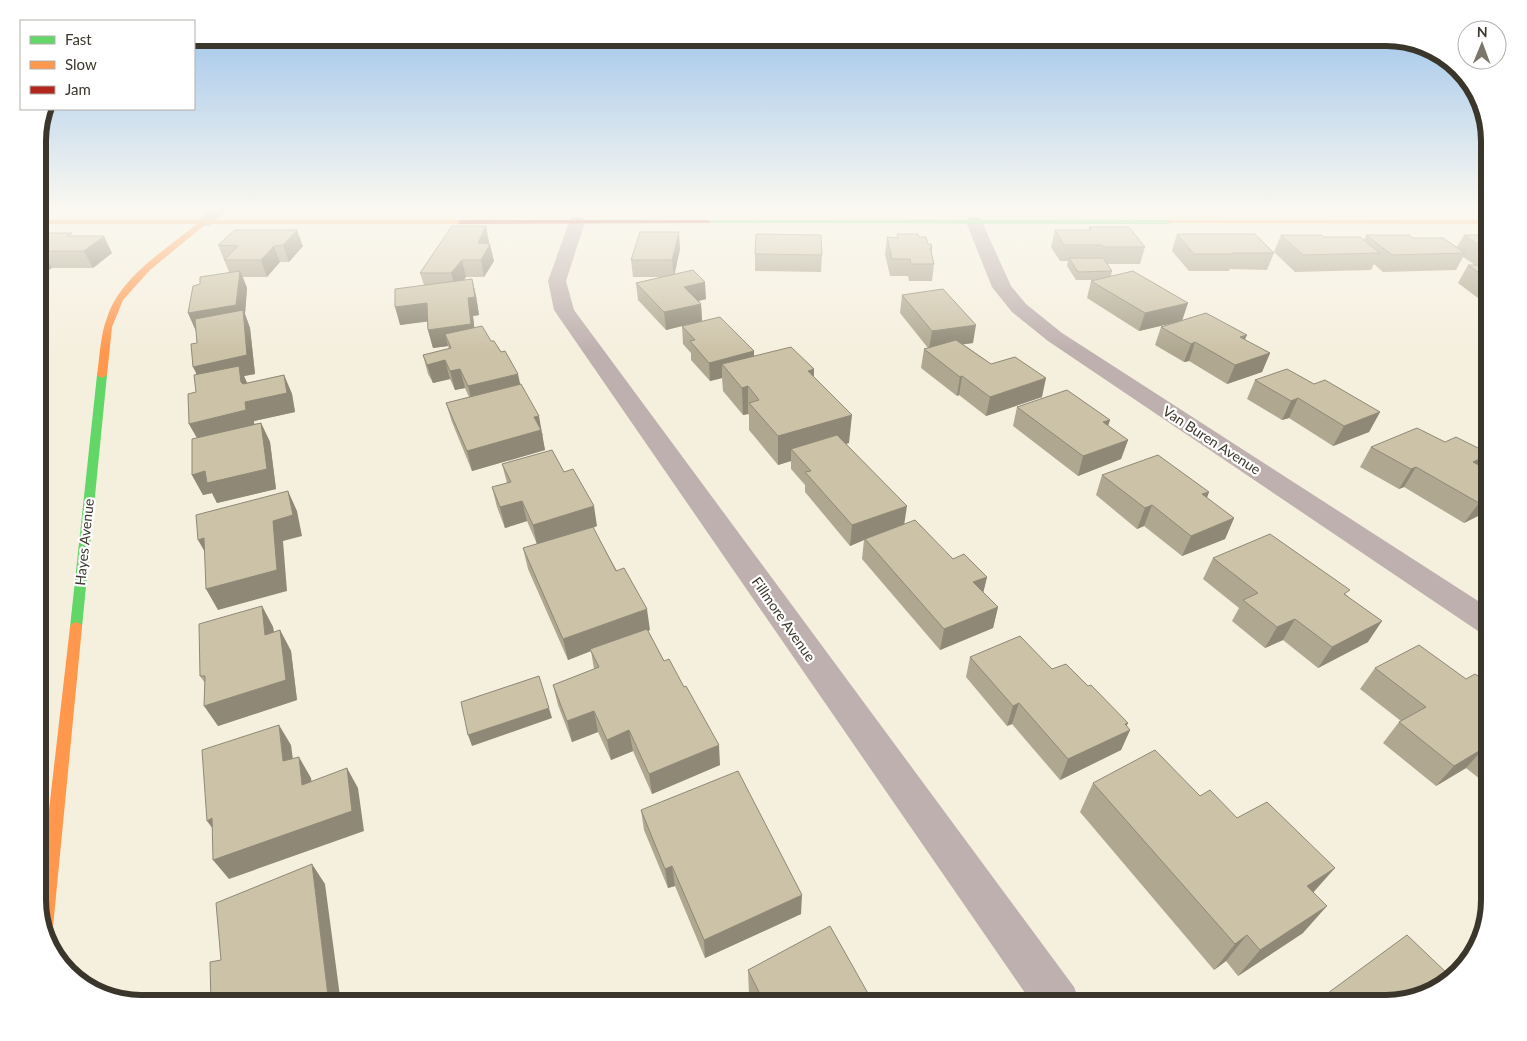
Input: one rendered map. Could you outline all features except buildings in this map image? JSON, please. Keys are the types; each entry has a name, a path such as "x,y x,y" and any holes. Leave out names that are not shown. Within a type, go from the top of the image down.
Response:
{"main road":[{"name":"Hayes Avenue","path":"46,907 107,330 118,301 146,270 165,255"}],"street":[{"name":"Fillmore Avenue","path":"566,255 557,281 564,310 1052,995"},
{"name":"Van Buren Avenue","path":"988,255 1002,287 1019,308 1055,337 1481,616"}],"traffic: fast":[{"path":"76,627 102,375"}],"traffic: slow":[{"path":"102,375 108,327 114,308 136,279 163,255"},
{"path":"46,907 76,627"}]}
